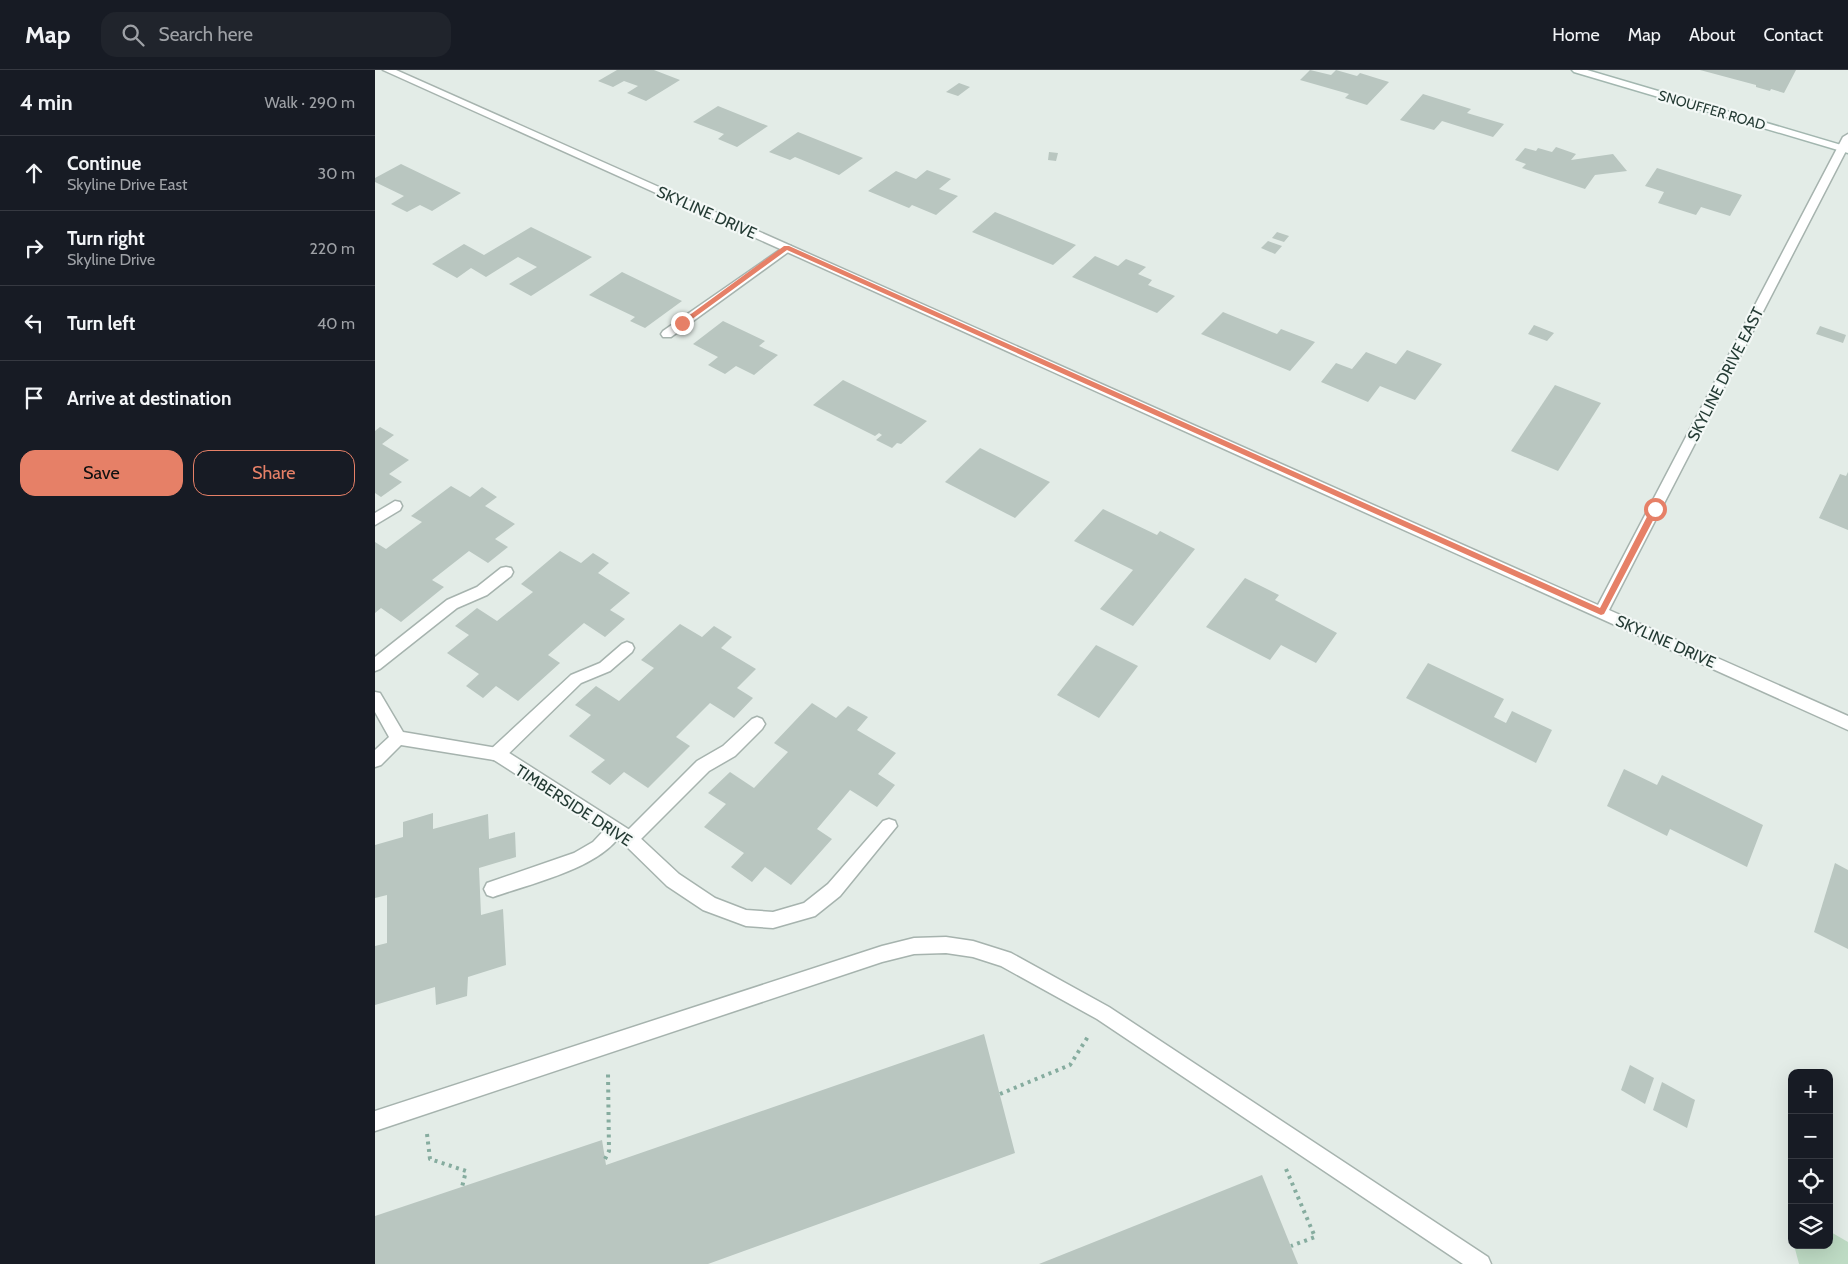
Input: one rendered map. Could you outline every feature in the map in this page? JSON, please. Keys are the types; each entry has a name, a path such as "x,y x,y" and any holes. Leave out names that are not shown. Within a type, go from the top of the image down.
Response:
{"street":[{"name":"SKYLINE DRIVE","path":"388,70 1848,723"},
{"name":"SNOUFFER ROAD","path":"1577,70 1846,145"},
{"name":"SKYLINE DRIVE EAST","path":"1601,612 1846,145"},
{"path":"667,334 787,248"},
{"path":"375,520 395,506"},
{"path":"375,665 452,604 481,591 506,572"},
{"path":"497,754 576,679 605,667 627,648"},
{"path":"375,698 398,738 375,760"},
{"path":"630,839 703,766 729,751 757,724"},
{"name":"TIMBERSIDE DRIVE","path":"398,738 497,754 630,839 673,880 709,904 746,918 773,920 809,910 834,890 889,826"},
{"path":"493,889 579,859 599,847 615,830"},
{"path":"375,1121 608,1046 882,954 914,946 946,944 973,949 1005,959 1103,1013 1481,1264"}],"path":[{"path":"1000,1094 1070,1065 1103,1013"},
{"path":"605,1159 609,1151 608,1046"},
{"path":"424,1106 430,1159 465,1171 462,1187"},
{"path":"1285,1167 1315,1237 1291,1246"}],"green space":[{"path":"1833,1233 1848,1242 1848,1264 1799,1264 1795,1249 1833,1249"}],"building":[{"path":"617,70 654,70 680,80 646,101 627,93 638,86 624,81 613,87 598,81"},
{"path":"1310,70 1331,75 1336,70 1357,76 1360,73 1389,82 1367,105 1345,98 1349,94 1300,80"},
{"path":"1700,70 1796,70 1784,93 1771,89 1770,91 1756,87 1756,85"},
{"path":"959,83 970,87 958,96 946,92"},
{"path":"1423,94 1471,109 1467,113 1504,124 1493,137 1442,121 1434,130 1400,120"},
{"path":"718,106 768,126 737,147 718,139 724,134 693,122"},
{"path":"798,132 863,158 839,175 795,157 790,160 769,152"},
{"path":"1556,147 1576,154 1571,160 1613,154 1627,171 1595,175 1585,189 1522,168 1526,164 1515,160 1525,148 1536,151 1538,148 1552,152"},
{"path":"1049,152 1058,153 1056,161 1048,160"},
{"path":"401,164 461,193 432,211 420,205 407,212 391,204 404,196 375,182 375,178"},
{"path":"1657,168 1742,195 1730,216 1701,207 1696,215 1658,203 1664,192 1645,186"},
{"path":"927,170 951,179 939,189 958,196 936,215 912,205 909,208 868,191 896,171 916,179"},
{"path":"995,212 1076,245 1053,265 972,232"},
{"path":"531,227 592,257 531,296 509,284 537,267 518,257 486,277 471,268 457,278 432,264 464,244 484,255"},
{"path":"1277,232 1289,236 1284,242 1272,238"},
{"path":"1268,241 1282,246 1275,254 1261,248"},
{"path":"1095,256 1118,266 1126,259 1146,267 1138,274 1152,280 1148,285 1175,296 1157,313 1072,277"},
{"path":"622,272 682,301 645,328 630,321 635,317 589,295"},
{"path":"1223,312 1277,334 1281,329 1315,342 1290,371 1201,334"},
{"path":"723,321 765,341 759,346 778,355 754,375 736,366 725,374 708,365 718,357 693,344"},
{"path":"1534,325 1554,333 1547,341 1528,334"},
{"path":"1820,326 1846,335 1843,343 1816,334"},
{"path":"1407,350 1442,364 1415,400 1380,386 1368,402 1321,382 1336,363 1352,369 1366,352 1396,364"},
{"path":"843,380 927,421 901,444 897,443 892,448 876,440 882,435 879,433 875,436 813,405"},
{"path":"1555,385 1601,403 1558,471 1511,451"},
{"path":"380,427 394,435 382,444 409,460 389,474 402,482 381,497 375,493 375,431"},
{"path":"980,448 1050,482 1015,518 945,482"},
{"path":"1848,472 1848,530 1819,518 1840,474 1846,476"},
{"path":"451,486 470,497 482,487 497,497 485,506 515,524 495,539 508,547 488,563 469,551 432,580 444,587 401,622 381,608 375,613 375,542 386,549 422,522 411,516"},
{"path":"1103,509 1157,535 1160,531 1195,549 1133,626 1100,609 1133,570 1074,541"},
{"path":"560,551 581,563 593,553 609,563 598,573 630,593 610,610 625,619 605,637 584,623 548,655 560,663 518,701 496,686 483,698 466,686 479,674 447,653 469,635 455,626 477,608 497,621 533,592 521,584"},
{"path":"1245,578 1279,595 1275,600 1337,633 1316,663 1281,645 1270,660 1206,627"},
{"path":"680,624 702,637 714,626 732,637 721,648 756,669 737,688 753,698 734,718 710,703 676,737 690,746 648,788 624,772 610,785 591,772 605,760 569,736 591,715 575,705 596,686 619,701 654,668 641,660"},
{"path":"1096,645 1138,666 1099,718 1057,695"},
{"path":"1428,663 1504,699 1494,717 1506,723 1512,711 1552,730 1536,763 1406,698"},
{"path":"812,703 836,718 848,706 868,717 857,730 896,753 878,774 895,785 877,807 850,790 817,829 832,839 791,885 765,867 752,882 731,867 744,853 704,827 726,804 708,793 730,772 754,788 788,752 774,743"},
{"path":"1624,769 1657,785 1662,775 1763,825 1747,867 1670,829 1667,836 1607,806"},
{"path":"433,813 433,829 488,814 489,839 515,832 516,857 479,868 481,915 503,909 506,965 468,977 467,996 436,1005 435,987 375,1005 375,946 387,943 387,895 375,898 375,845 403,837 403,822"},
{"path":"1835,863 1848,870 1848,949 1814,932"},
{"path":"984,1034 1015,1153 708,1264 375,1264 375,1216 602,1140 606,1165"},
{"path":"1630,1065 1654,1078 1645,1104 1621,1090"},
{"path":"1662,1082 1695,1100 1687,1128 1653,1110"},
{"path":"1262,1175 1298,1264 1039,1264"}],"route":[{"path":"682,323 787,248 1601,612 1655,509"}]}
